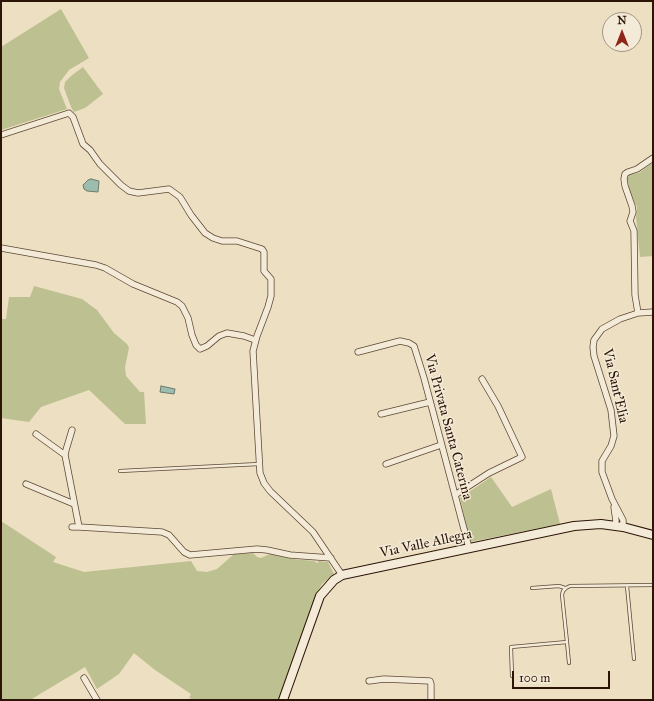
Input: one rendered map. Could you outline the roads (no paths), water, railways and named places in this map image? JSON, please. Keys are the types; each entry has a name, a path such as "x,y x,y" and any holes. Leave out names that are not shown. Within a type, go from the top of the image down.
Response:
{"main road":[{"name":"Via Valle Allegra","path":"283,700 320,596 334,580 342,575 574,526 601,524 623,527 653,535"}],"street":[{"path":"1,135 69,113 73,117 83,144 120,185 129,191 138,193 169,189 180,197 191,215 205,233 222,241 237,241 262,249 264,252 264,270 270,279 271,296 270,303 256,340 253,358 259,464 262,478 270,491 313,532 332,558 342,575"},
{"path":"638,313 635,295 634,231 630,221 633,212 624,179 625,174 637,169 652,159"},
{"path":"1,248 96,265 105,268 133,284 177,302 182,306 188,318 192,335 196,345 200,349 207,346 219,336 227,333 256,340"},
{"name":"Via Sant'Elia","path":"612,499 601,466 614,436 611,410 594,356 594,340 602,330 620,319 638,313 653,312"},
{"name":"Via Privata Santa Caterina","path":"358,352 400,341 414,346 469,548"},
{"path":"455,495 489,473 522,457 498,406 482,379"},
{"path":"381,414 430,402"},
{"path":"72,430 65,456 79,528"},
{"path":"36,434 65,456"},
{"path":"386,464 441,445"},
{"path":"26,484 74,504"},
{"path":"612,499 616,521 614,526"},
{"path":"612,499 623,520 623,527"},
{"path":"72,527 166,533 184,552 190,555 257,549 290,555 332,558"},
{"path":"84,678 97,700"},
{"path":"369,681 384,679 430,681 432,700"}],"lane":[{"path":"120,471 259,464"},
{"path":"569,663 562,595 566,588 570,586 653,585"},
{"path":"532,588 559,586 566,588"},
{"path":"627,586 634,659"},
{"path":"512,676 510,647 567,642"}]}
